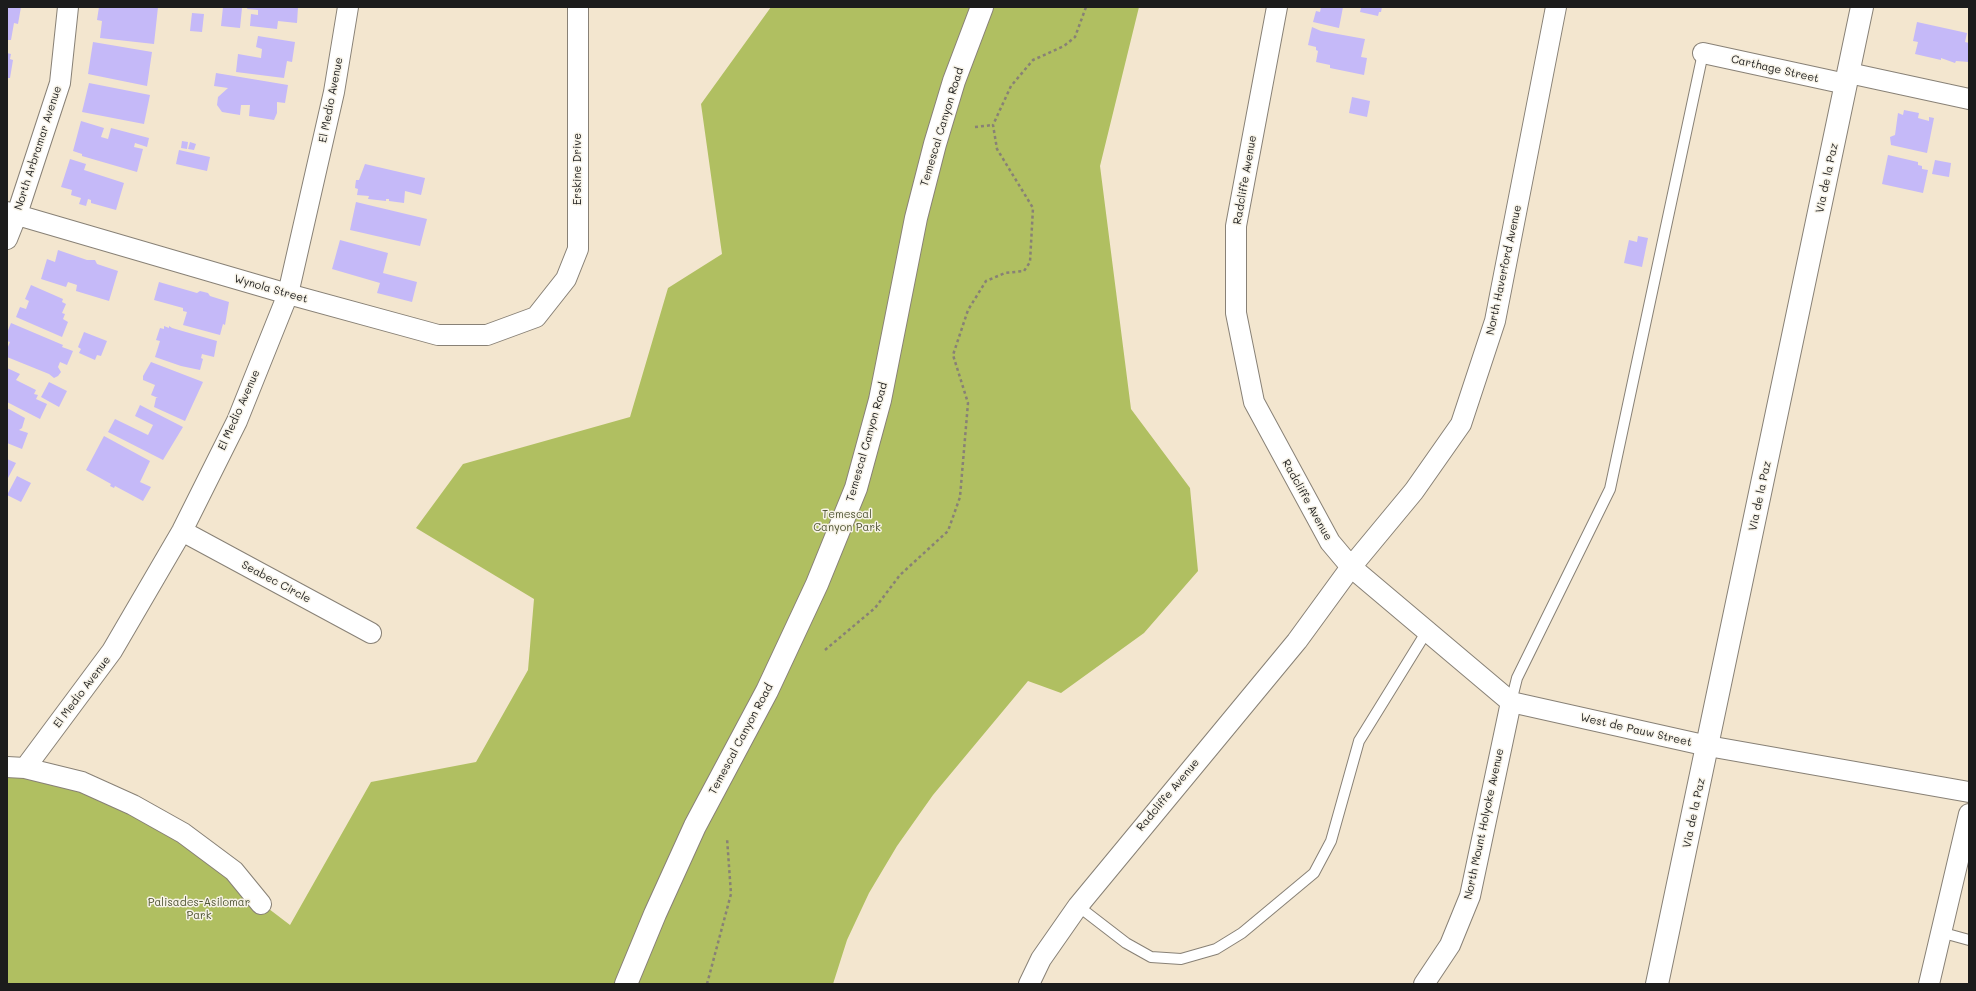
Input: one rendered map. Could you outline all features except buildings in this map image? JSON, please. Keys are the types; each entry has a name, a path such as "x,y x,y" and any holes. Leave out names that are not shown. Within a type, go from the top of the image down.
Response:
{"main road":[{"name":"Temescal Canyon Road","path":"626,984 655,914 696,826 767,691 817,584 856,488 880,400 916,218 934,144 954,81 982,7"},
{"name":"Via de la Paz","path":"1657,984 1862,7"}],"street":[{"name":"North Arbramar Avenue","path":"7,239 12,213 60,83 68,7"},
{"name":"El Medio Avenue","path":"16,768 112,651 182,531 237,421 288,294 334,92 348,7"},
{"name":"Erskine Drive","path":"536,317 566,279 578,249 578,7"},
{"name":"Radcliffe Avenue","path":"1029,984 1041,959 1078,906 1297,641 1351,567 1330,542 1254,402 1236,313 1236,226 1277,7"},
{"name":"North Haverford Avenue","path":"1351,567 1414,491 1460,424 1495,321 1552,8"},
{"name":"Carthage Street","path":"1703,53 1969,99"},
{"name":"Wynola Street","path":"12,213 288,294 438,336 487,336 536,317"},
{"name":"Seabec Circle","path":"182,531 371,633"},
{"name":"West de Pauw Street","path":"1351,567 1511,702 1708,746 1969,792"},
{"name":"North Mount Holyoke Avenue","path":"1424,984 1450,944 1470,896 1511,702"},
{"path":"16,768 82,782 133,805 183,833 234,871 261,904"},
{"path":"1929,984 1940,932 1969,814"}],"lane":[{"path":"1511,702 1517,678 1610,489 1703,53"},
{"path":"1078,906 1126,942 1151,957 1181,959 1216,949 1242,933 1314,872 1331,841 1359,741 1427,631"},
{"path":"1940,932 1969,940"}],"path":[{"path":"825,650 875,608 900,575 948,531 960,497 968,404 953,355 968,310 986,280 1005,273 1024,271 1030,262 1033,208 997,149 993,125 1011,86 1033,60 1064,46 1075,37 1086,7"},
{"path":"975,127 993,125"},
{"path":"708,984 732,894 727,838"}],"green space":[{"name":"Temescal Canyon Park","path":"771,7 1139,7 1100,166 1131,409 1190,488 1198,571 1144,633 1061,693 1028,681 933,795 897,846 869,893 847,940 833,984 7,984 7,767 133,805 290,925 371,782 476,762 528,670 534,599 416,528 463,464 630,417 668,288 722,254 701,104"}],"park label":[{"name":"Palisades-Asilomar Park","path":"199,909"}]}
